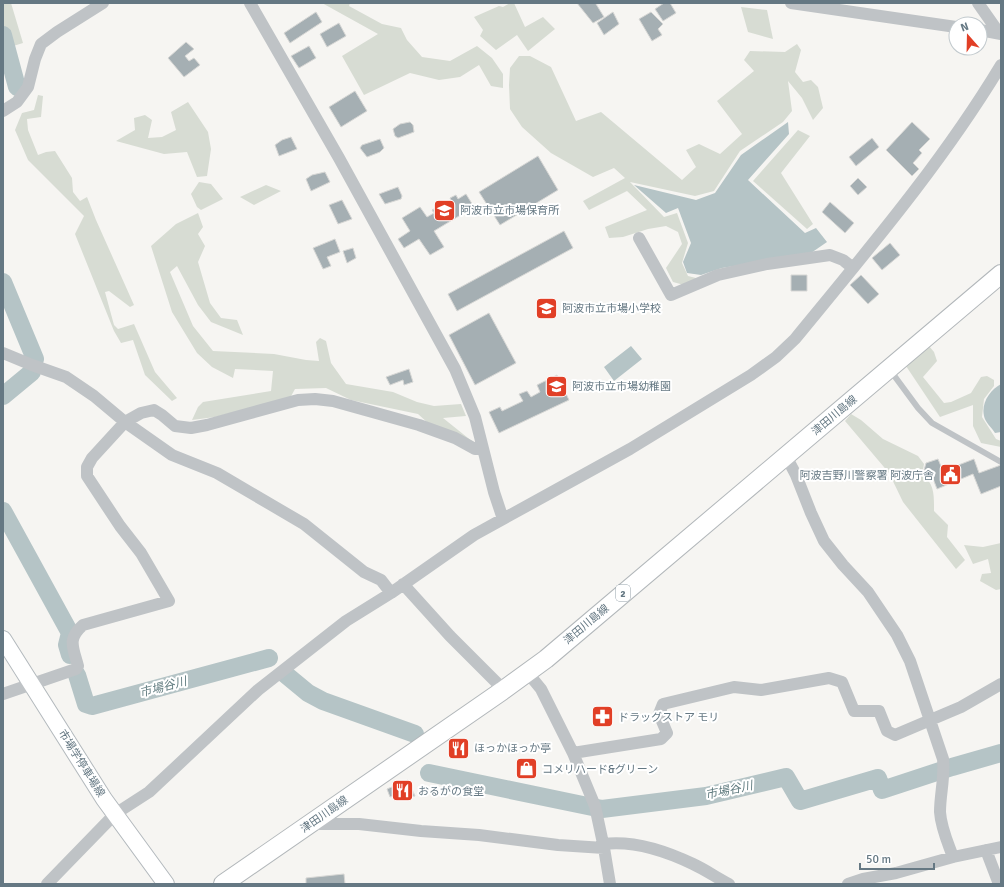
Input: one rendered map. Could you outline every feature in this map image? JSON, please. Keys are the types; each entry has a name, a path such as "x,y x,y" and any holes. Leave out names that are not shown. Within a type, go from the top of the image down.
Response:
{"main road":[{"name":"津田川島線","path":"223,884 502,691 552,654 1001,274"},
{"name":"市場学停車場線","path":"3,639 62,731 80,763 166,884"}],"street":[{"path":"3,111 17,102 28,87 35,59 41,44 103,3"},
{"path":"250,3 339,158 455,369 476,418 494,492 503,519"},
{"path":"791,3 826,5 948,26"},
{"path":"978,3 1000,34"},
{"path":"988,32 1000,34"},
{"path":"47,884 115,814 149,792 258,690 346,621 391,593 474,535 630,449 744,379 776,357 795,339 909,198 984,94 1001,66"},
{"path":"639,238 671,295 718,275 767,264 830,255 843,260 853,268"},
{"path":"3,352 32,365 66,377 94,396 125,422 172,455 217,473 304,524 364,572 380,580 391,593"},
{"path":"3,694 76,669 78,666 72,644 74,633 83,625 169,601 141,553 120,526 87,476 87,467 92,458 125,422 141,413 154,410 175,426 190,428 207,425 298,400 315,398 333,401 419,425 455,438 475,449 483,449"},
{"path":"786,456 796,475 824,541 843,565 868,592 897,635 910,661 943,759 944,770 940,813 944,833 953,857"},
{"path":"403,584 450,636 498,684 502,691"},
{"path":"527,672 541,689 573,753 596,808 610,884"},
{"path":"573,753 661,739 667,733 659,714 663,704 734,687 761,690 829,678 842,682 854,711 879,710 887,731 895,735 961,707 1001,684"},
{"path":"310,824 359,824 421,831 479,835 558,845 604,846 624,843 666,852 694,864 729,884"},
{"path":"848,884 863,879 896,873 953,857 1001,847"},
{"path":"986,850 999,884"}],"lane":[{"path":"889,369 918,408 932,423 1001,462"}],"shaded area":[{"path":"3,3 11,3 23,43 10,47 3,24"},
{"path":"322,3 350,3 349,6 382,24 401,28 407,40 422,57 450,61 477,46 492,58 503,74 503,88 491,86 479,65 460,77 439,80 410,73 364,95 342,56 378,34"},
{"path":"510,3 514,3 525,27 543,17 555,29 528,51 517,35 496,50 480,36 483,30 474,17"},
{"path":"741,7 767,10 773,39 748,32"},
{"path":"797,44 801,50 795,72 803,82 811,80 818,87 823,108 813,120 802,98 788,81 792,111 783,122 740,151 714,191 695,196 630,182 664,217 677,213 688,243 682,263 688,276 700,279 684,285 673,282 666,268 682,244 678,232 666,226 648,229 623,237 609,238 605,227 647,210 627,191 589,210 583,201 625,178 614,168 593,177 551,153 522,127 510,109 510,68 519,56 530,56 551,67 576,121 601,112 682,180 696,167 686,150 699,144 720,154 742,134 717,101 754,71 744,60 750,51 785,52"},
{"path":"38,95 43,96 41,117 27,119 28,130 38,155 55,151 72,178 73,192 80,201 87,197 134,305 130,307 109,291 105,292 114,325 118,329 134,324 155,372 177,398 172,401 145,375 133,340 121,343 114,331 75,234 84,216 28,160 15,130 22,113 34,110"},
{"path":"188,102 208,132 211,149 207,176 197,177 187,152 164,154 116,141 135,130 134,118 145,115 152,120 148,138 162,137 176,130 171,112"},
{"path":"788,122 789,134 748,180 805,233 816,228 827,242 811,253 722,268 701,275 687,273 683,262 691,243 678,208 666,213 634,185 696,200 715,193 741,155"},
{"path":"798,130 810,136 781,173 813,224 807,229 753,181"},
{"path":"199,182 211,184 223,199 201,210 197,207 191,194"},
{"path":"266,185 281,191 254,205 240,197"},
{"path":"198,213 203,227 198,234 205,246 198,262 210,303 221,318 237,320 243,335 211,322 198,305 177,266 170,272 193,326 213,351 274,354 319,361 316,342 320,338 326,341 331,363 346,384 393,392 417,402 434,406 461,404 466,416 443,418 473,442 429,424 418,414 351,400 326,388 295,389 290,398 215,417 192,420 198,407 203,402 271,391 273,371 235,369 233,378 212,367 197,353 172,312 151,246 176,224"},
{"path":"631,346 642,359 614,381 604,367"},
{"path":"929,346 934,352 937,361 923,377 944,403 951,402 971,393 981,377 987,376 994,380 994,386 984,399 982,417 996,439 1001,441 1001,447 981,443 973,426 973,405 940,417 906,366"},
{"path":"1001,384 1001,432 995,433 987,423 983,411 987,397"},
{"path":"851,414 861,420 883,439 918,456 924,464 922,475 932,486 934,511 948,525 947,537 965,560 956,569 903,502 889,473 845,421"},
{"path":"1001,543 1001,589 996,590 980,581 982,574 991,573 988,559 973,564 964,545 983,547"}],"building":[{"path":"577,3 603,3 596,4 604,17 593,23"},
{"path":"664,3 670,3 676,13 663,21 655,9"},
{"path":"316,12 322,22 290,43 284,33"},
{"path":"613,12 619,24 604,35 597,23"},
{"path":"651,12 663,24 658,29 662,35 652,41 639,19"},
{"path":"339,23 346,36 327,47 320,34"},
{"path":"186,42 194,49 185,56 189,61 194,58 200,65 184,77 168,58"},
{"path":"309,46 316,58 299,68 291,56"},
{"path":"355,91 367,111 341,127 329,107"},
{"path":"410,122 413,125 414,132 398,138 395,136 393,129 400,124"},
{"path":"912,122 930,139 919,150 922,153 913,163 919,169 912,176 886,150"},
{"path":"291,137 297,149 279,156 275,145 282,140"},
{"path":"872,138 879,147 856,166 849,157"},
{"path":"380,139 384,148 380,152 367,157 360,148 362,145"},
{"path":"538,156 558,190 500,225 479,192"},
{"path":"325,172 330,182 311,191 306,179 312,175"},
{"path":"858,178 867,187 858,195 850,186"},
{"path":"398,187 402,196 401,199 385,204 379,194"},
{"path":"466,194 474,207 434,231 444,247 430,255 419,239 404,248 398,239 410,231 402,218 420,207 427,217 434,213 432,210 437,207 440,212 453,204 450,198 456,195 458,199"},
{"path":"342,200 352,219 338,224 329,205"},
{"path":"830,202 854,223 845,233 822,212"},
{"path":"564,231 573,248 457,311 448,294"},
{"path":"335,239 340,252 327,257 331,266 323,269 313,248"},
{"path":"890,243 900,255 882,270 872,258"},
{"path":"353,248 356,258 347,263 343,251"},
{"path":"791,275 807,275 807,291 791,291"},
{"path":"861,275 879,294 868,304 850,285"},
{"path":"489,313 516,363 475,385 449,335"},
{"path":"409,369 413,382 404,385 403,380 390,385 386,377"},
{"path":"557,375 569,400 499,433 489,412 500,407 502,411 523,401 519,394 527,391 531,397 540,392 537,385"},
{"name":"阿波吉野川警察署 阿波庁舎","path":"938,459 943,471 974,459 979,473 1001,465 1001,486 981,494 973,474 937,489 932,476 923,474 926,463"},
{"path":"408,780 415,796 409,798 404,794 390,797 387,789"},
{"path":"344,874 345,884 306,884 306,878"}],"waterway":[{"name":"市場谷川","path":"3,35 17,87"},
{"name":"市場谷川","path":"3,282 35,359"},
{"name":"市場谷川","path":"3,396 32,372"},
{"name":"市場谷川","path":"3,511 70,633 67,645 70,655"},
{"name":"市場谷川","path":"77,675 86,704 92,706 269,658"},
{"name":"市場谷川","path":"285,674 308,693 323,701 415,734"},
{"name":"市場谷川","path":"429,773 602,809 706,796 786,777 800,801 878,778 882,790 1001,753"}],"place":[{"name":"阿波市立市場保育所","path":"444,210"},
{"name":"阿波市立市場小学校","path":"546,308"},
{"name":"阿波市立市場幼稚園","path":"556,386"},
{"name":"阿波吉野川警察署 阿波庁舎","path":"950,475"},
{"name":"ドラッグストア モリ","path":"602,717"},
{"name":"ほっかほっか亭","path":"458,748"},
{"name":"コメリハード&グリーン","path":"526,769"},
{"name":"おるがの食堂","path":"403,791"}]}
